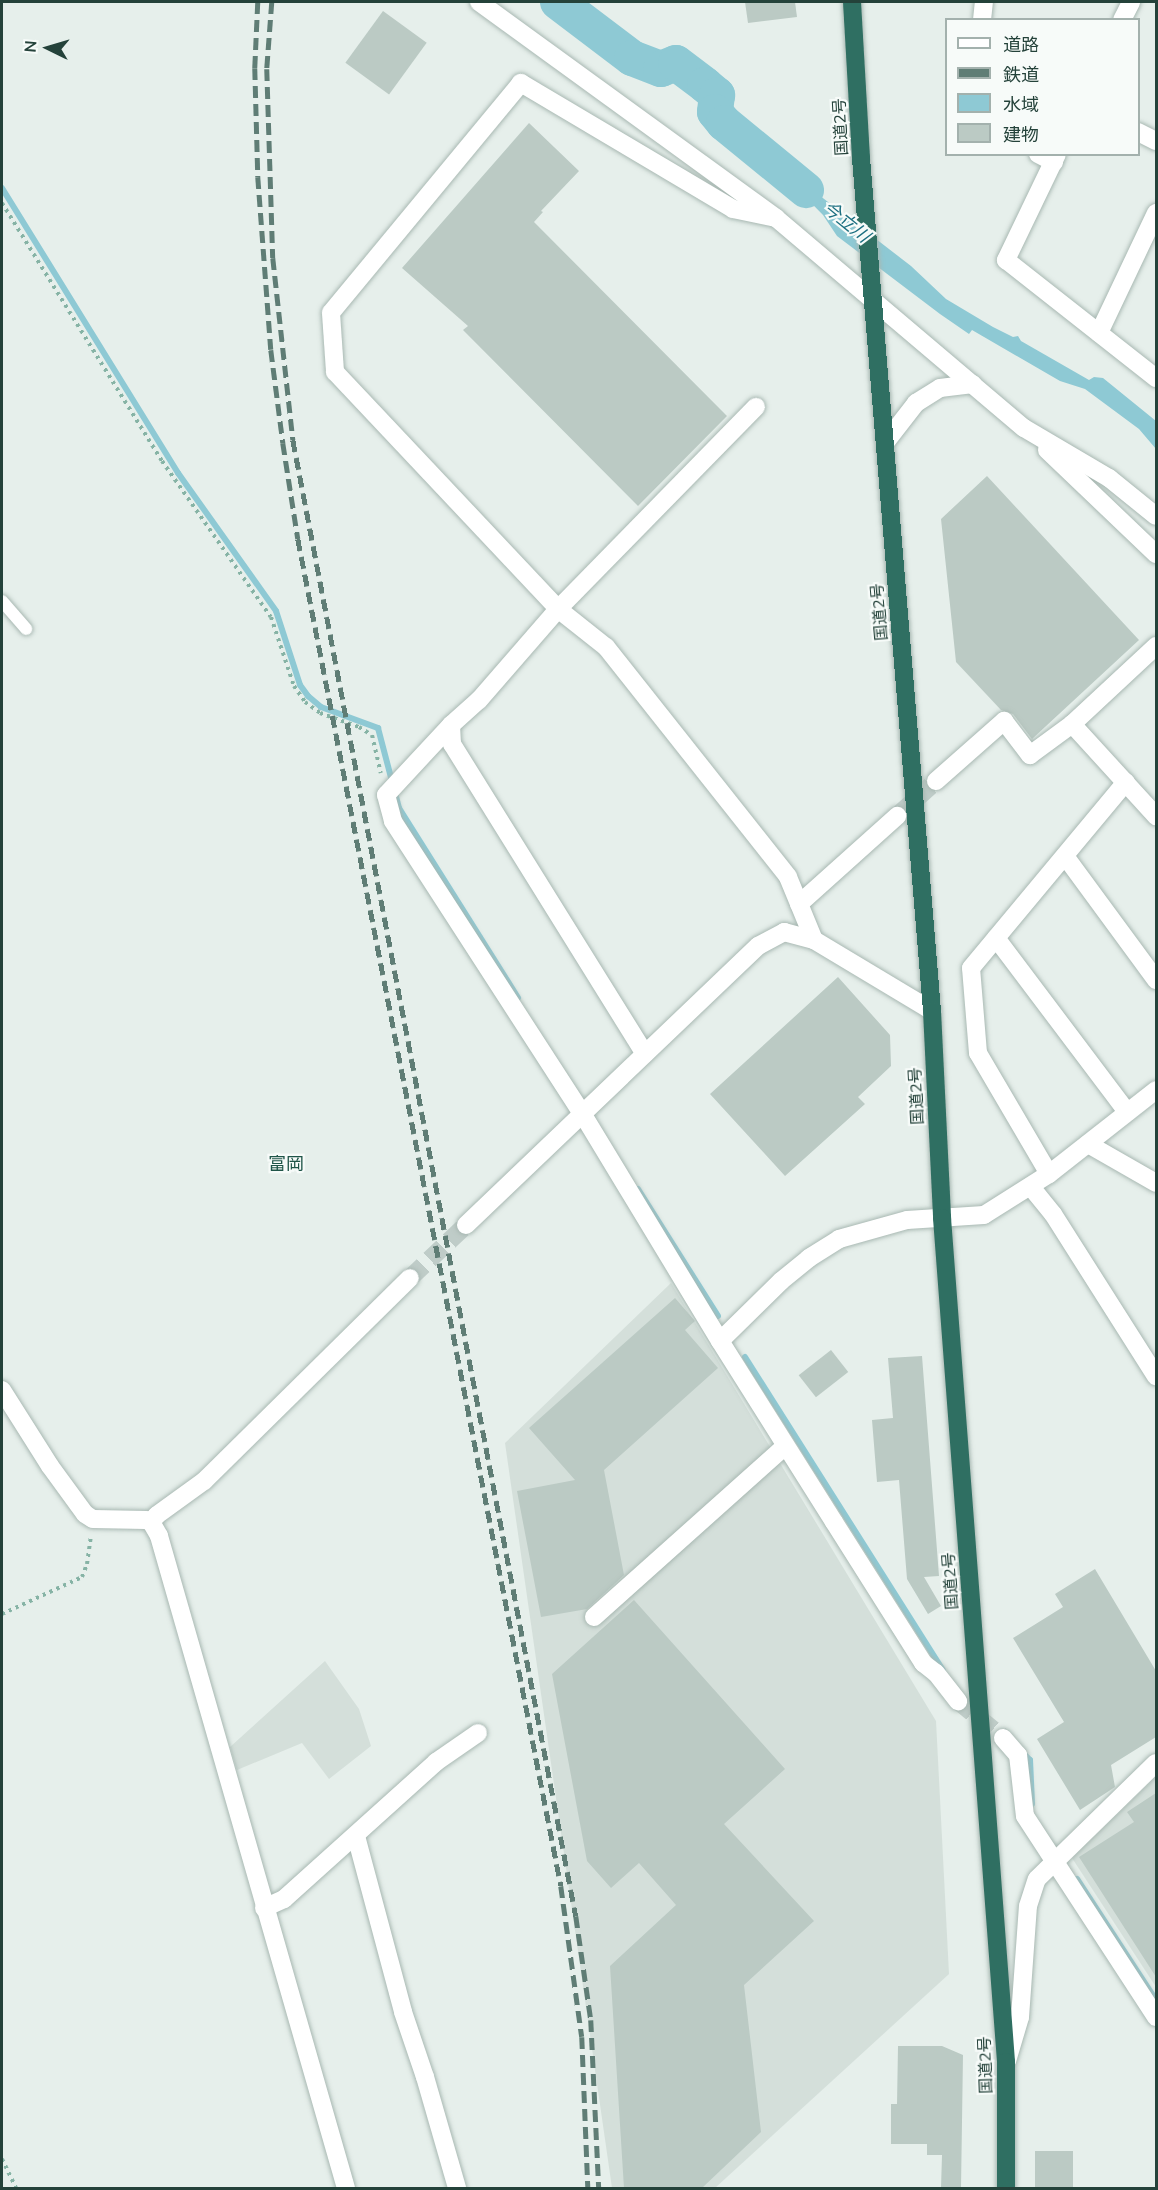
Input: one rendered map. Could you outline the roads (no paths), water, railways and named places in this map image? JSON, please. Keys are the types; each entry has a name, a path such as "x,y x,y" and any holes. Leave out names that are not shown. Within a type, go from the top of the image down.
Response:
{"highway":[{"name":"国道2号","path":"852,2 861,158 932,1011 942,1218 1006,2062 1006,2188"}],"street":[{"path":"479,2 776,218 873,297 1024,428 1156,554"},
{"path":"982,18 984,2"},
{"path":"1123,18 1131,2"},
{"path":"776,218 733,209 521,83 331,313 335,372 558,609 606,647 788,877 814,940"},
{"path":"1140,133 1156,141"},
{"path":"1050,157 1006,260 1156,378"},
{"path":"1099,333 1156,213"},
{"path":"885,443 916,403 940,387 973,384"},
{"path":"756,407 558,609 479,700 451,725 391,790 393,820 587,1110 720,1341 924,1663 936,1673 958,1701"},
{"path":"1024,428 1109,478 1156,516"},
{"path":"936,781 1004,721 1030,755 1072,724 1156,646"},
{"path":"1072,724 1156,816"},
{"path":"451,725 452,744 645,1054"},
{"path":"1049,1174 978,1053 971,968 1126,782"},
{"path":"799,904 897,816"},
{"path":"1065,856 1156,980"},
{"path":"465,1225 758,946 784,932 814,940 932,1011"},
{"path":"996,938 1127,1112"},
{"path":"720,1341 781,1281 809,1258 839,1239 907,1220 984,1215 1049,1174 1156,1090"},
{"path":"1088,1144 1156,1183"},
{"path":"1031,1187 1053,1214 1156,1376"},
{"path":"2,1390 78,1507 93,1519 151,1522 204,1481 411,1278"},
{"path":"594,1617 785,1446"},
{"path":"151,1522 159,1536 346,2188"},
{"path":"264,1908 284,1899 436,1762 478,1733"},
{"path":"1003,1738 1018,1755 1025,1816 1060,1858 1156,2017"},
{"path":"1006,2062 1020,2017 1028,1906 1037,1879 1156,1763"},
{"path":"356,1836 403,2012 457,2188"}],"lane":[{"path":"2,602 26,629"}],"water":[{"path":"765,156 795,172 806,185 911,266 946,299 993,327 1013,337 1018,336 1021,341 1089,380 1094,377 1103,378 1156,421 1156,449 1139,429 1085,389 1060,381 972,330 969,334 940,314 837,236 823,215"}],"waterway":[{"name":"今立川","path":"558,2 632,58 661,69 676,63 717,95 715,112 724,123 806,190"},
{"path":"2,188 178,473 276,611 300,685 308,696 321,707 378,728 399,808 518,998"},
{"path":"638,1189 718,1316"},
{"path":"745,1357 943,1670"},
{"path":"1022,1752 1030,1760 1032,1804"},
{"path":"1077,1879 1156,2000"}],"tunnel":[{"path":"897,816 936,781"},
{"path":"410,1278 466,1225"},
{"path":"958,1701 1003,1738"}],"railway":[{"path":"258,2 255,68 258,177 271,350 283,443 298,539 561,1886 582,2037 588,2188"},
{"path":"272,2 267,69 273,258 293,440 576,1916 591,2020 599,2188"}],"district":[{"name":"富岡","path":"286,1164"}]}
